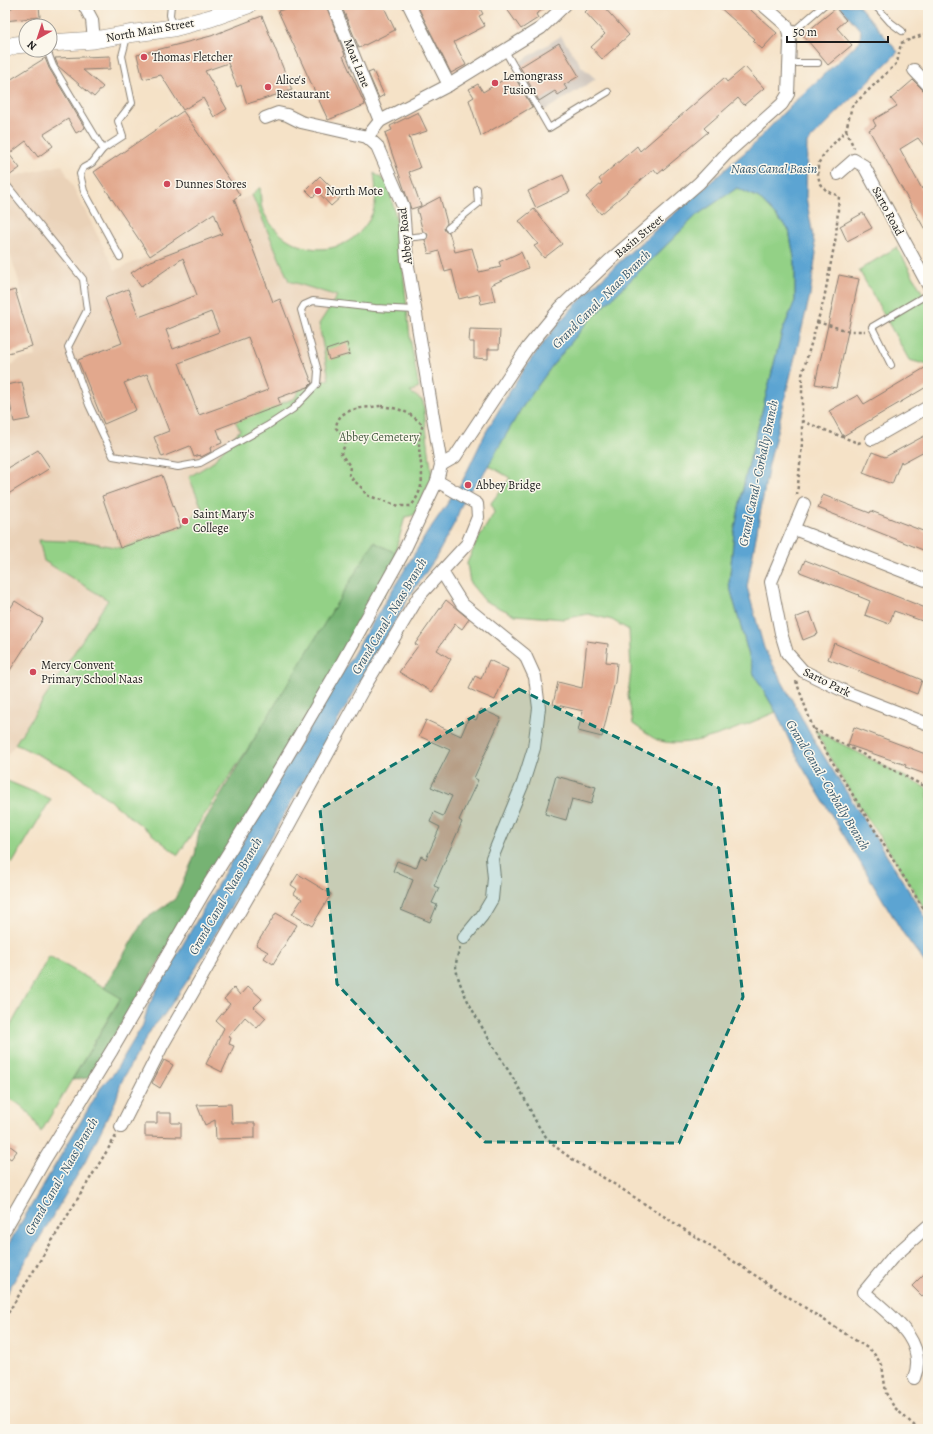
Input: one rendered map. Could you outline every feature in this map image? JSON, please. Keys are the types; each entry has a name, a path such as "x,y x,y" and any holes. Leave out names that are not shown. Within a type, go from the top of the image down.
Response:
{"main road":[{"name":"North Main Street","path":"58,42 94,40 173,28 211,18 248,5"},
{"path":"5,49 18,45"}],"street":[{"path":"84,5 92,20 94,40"},
{"name":"Moat Lane","path":"334,5 380,121"},
{"path":"408,5 449,84"},
{"path":"265,118 278,113 287,115 300,122 368,137 380,121 449,84 540,28 565,5"},
{"path":"763,5 786,25 788,30"},
{"name":"Basin Street","path":"441,465 455,457 528,347 561,306 609,261 699,183 726,154 782,104 788,94 790,42 788,30"},
{"path":"914,70 928,85"},
{"name":"Abbey Road","path":"5,1229 45,1158 112,1050 204,892 264,796 336,673 403,553 417,517 442,484 441,465 407,260 403,206 377,146 368,137"},
{"name":"Sarto Road","path":"838,174 854,160 864,166 928,285"},
{"path":"872,439 928,407"},
{"path":"121,1127 163,1044 275,850 362,691 419,596 467,544 478,518 477,504 442,484"},
{"name":"Sarto Park","path":"804,504 771,582 781,633 787,653 803,671 848,693 928,724"},
{"path":"794,529 928,581"},
{"path":"442,572 462,604 525,655 535,677 539,708 534,748 513,809 492,858 494,878 492,899 482,916 464,938"},
{"path":"914,1378 918,1368 918,1358 907,1332 863,1295 892,1258 928,1226"}],"lane":[{"path":"171,5 170,15 173,28"},
{"path":"788,30 796,29 824,5"},
{"path":"875,5 890,22 902,31"},
{"path":"120,257 84,191 80,174 83,168 92,163 103,149 123,136 118,120 132,103 122,56 122,50 128,34"},
{"path":"504,50 549,128 608,92"},
{"path":"50,58 53,66 103,149"},
{"path":"788,64 818,63"},
{"path":"5,183 83,279 87,310 68,347 89,405 113,456 178,467 200,463 267,426 293,408 317,384 318,371 301,310 304,305 313,301 375,308 416,310"},
{"path":"448,228 478,204 477,189"},
{"path":"405,238 424,236"},
{"path":"891,365 872,327 928,294"}],"path":[{"path":"846,130 852,106 897,63 901,44 928,33"},
{"path":"817,322 849,331 864,332 872,327"},
{"path":"381,406 399,409 412,415 423,425 420,440 423,478 422,486 417,499 411,506 400,506 371,498 351,479 349,476 350,466 341,454 347,440 336,428 340,416 348,411 381,406"},
{"path":"802,421 858,443 872,439"},
{"path":"813,728 928,788"},
{"path":"464,938 459,951 456,966 462,989 483,1028 521,1091 537,1124 551,1142 579,1164 614,1184 872,1351 882,1365 886,1393 894,1407 918,1429"},
{"path":"5,1318 121,1127"}],"highlighted area":[{"path":"519,689 719,788 743,997 679,1143 485,1142 337,984 320,809"}],"shaded area":[{"path":"561,36 582,67 596,79 542,112 515,65"},
{"name":"Saint Mary's College","path":"62,165 115,270 150,256 224,206 252,195 289,281 407,308 415,373 423,401 410,391 178,855 74,772 15,745 5,758 5,370 20,359 36,356 18,278 5,240 5,172 9,177"}],"green space":[{"name":"Abbey Cemetery","path":"374,173 388,183 399,232 410,337 419,388 410,392 423,401 432,477 414,515 405,517 395,553 374,542 264,724 178,855 74,772 15,744 108,600 44,561 39,540 89,542 120,548 181,527 202,508 189,477 212,463 240,430 235,421 295,398 299,390 329,379 319,324 337,296 289,281 252,195 260,187 263,211 273,226 285,238 299,245 315,249 331,248 346,243 359,233 373,213 376,190"},
{"path":"737,188 759,198 789,230 795,263 795,301 782,332 745,479 734,533 729,584 754,674 776,712 719,735 688,742 673,743 657,740 633,724 628,695 631,670 629,630 612,620 588,614 564,619 515,615 485,601 470,583 467,563 477,541 494,513 491,503 510,478 488,465 521,409 552,366 586,324 697,215"},
{"path":"897,247 928,303 928,365 909,360 859,270"},
{"path":"374,542 406,558 88,1078 72,1080 121,998 104,988 144,920 175,899 195,855 199,830"},
{"path":"815,730 928,789 928,915 899,866 840,776"},
{"path":"5,780 51,799 12,864 5,843"},
{"path":"49,956 121,997 41,1132 34,1120 22,1107 5,1097 5,1036"}],"water":[{"path":"858,5 898,52 807,143 806,197 816,253 810,295 769,464 747,587 764,648 813,739 928,921 928,967 903,933 800,763 776,712 754,674 729,584 734,533 745,479 782,332 795,301 795,263 789,230 759,198 737,188 697,215 586,324 552,366 521,409 481,478 470,490 435,559 409,597 196,968 164,1015 152,1028 121,1083 116,1100 88,1157 5,1296 5,1250 103,1084 114,1073 143,1025 148,1007 161,982 317,714 427,533 461,484 486,432 510,391 532,358 562,319 589,291 629,253 751,147 790,106 860,41 861,31 840,6"}],"building":[{"path":"12,5 39,5 40,17 18,18 18,20 5,21 5,10 12,8"},
{"path":"298,5 326,5 345,55 343,56 365,105 328,120 278,11"},
{"path":"341,5 383,5 395,30 359,48"},
{"path":"417,5 478,5 483,14 479,16 485,26 454,42 466,65 451,73"},
{"path":"504,5 550,5 536,14 538,18 521,29"},
{"path":"592,5 602,5 629,35 602,59 591,47 605,34 585,12"},
{"path":"717,5 745,5 777,33 762,49 753,41 755,39"},
{"path":"836,8 846,20 837,28 852,45 828,65 803,35"},
{"path":"262,16 292,90 247,104 241,85 237,87 228,63 205,71 227,109 214,117 203,98 183,110 161,75 143,79 137,55 211,36"},
{"path":"559,43 579,76 564,85 567,89 558,95 555,91 539,101 520,67"},
{"path":"110,56 110,69 83,70 103,87 94,97 58,66 55,58"},
{"path":"45,58 49,68 85,128 76,133 68,119 44,134 53,146 38,157 26,141 9,154 20,168 5,179 5,83"},
{"path":"745,67 764,88 744,105 738,98 704,128 708,132 658,174 654,169 601,214 586,197 602,183 599,179 637,146 640,151 724,78 727,82"},
{"path":"373,71 384,95 379,98 368,73"},
{"path":"513,74 532,107 481,136 469,100 474,97 469,89 478,84 483,92"},
{"path":"913,80 923,90 928,92 928,151 918,138 900,149 922,189 928,185 928,235 869,130 876,126 873,120 897,106 891,99"},
{"path":"183,111 240,195 234,199 273,302 280,299 312,383 308,387 278,398 281,405 217,429 222,443 210,448 211,452 201,457 200,455 194,457 190,446 162,457 154,437 169,431 147,374 124,383 136,410 104,424 78,360 122,343 105,298 128,289 139,317 197,295 183,258 141,287 131,273 146,263 222,234 214,213 150,256 94,172","holes":["211,312 219,332 173,349 166,330","248,337 268,390 199,415 179,363"]},
{"path":"418,112 427,131 409,137 420,168 409,172 421,206 411,209 385,133 392,130 390,126"},
{"path":"563,175 570,192 536,208 528,191"},
{"path":"320,176 341,197 331,206 318,192 313,197 306,190"},
{"path":"440,197 447,223 444,229 446,232 449,232 455,252 472,248 479,272 501,267 499,262 521,252 528,268 491,285 495,301 481,304 479,294 459,299 452,270 445,272 439,251 429,254 425,240 428,235 426,232 423,232 417,209"},
{"path":"534,209 562,244 544,258 534,246 538,244 519,221"},
{"path":"863,213 872,228 847,241 840,226"},
{"path":"839,275 859,279 836,388 815,384"},
{"path":"15,290 32,346 5,354 5,293"},
{"path":"470,329 500,330 499,349 488,349 488,359 474,358 474,342 469,342"},
{"path":"347,343 350,354 329,360 326,350"},
{"path":"928,366 928,386 843,436 829,411 858,395 864,404"},
{"path":"22,382 30,419 14,422 6,385"},
{"path":"928,434 928,449 902,463 901,461 892,484 863,473 872,452 885,457"},
{"path":"38,450 50,468 5,496 5,470"},
{"path":"162,475 181,527 120,548 102,496"},
{"path":"823,495 870,513 871,511 928,533 928,552 818,508"},
{"path":"805,560 928,609 928,623 894,611 889,624 865,615 870,601 858,596 859,595 800,572"},
{"path":"446,600 469,619 462,629 455,624 437,650 451,659 432,692 399,672 418,646 415,644"},
{"path":"15,601 43,619 5,678 5,617"},
{"path":"810,612 818,634 803,640 795,618"},
{"path":"587,641 608,644 606,662 617,663 615,682 602,737 578,731 583,711 553,704 558,682 582,688"},
{"path":"834,643 922,680 917,694 828,659"},
{"path":"489,660 508,669 495,700 469,689 475,676 481,679"},
{"path":"481,709 501,718 474,778 478,780 459,820 462,822 434,886 439,888 432,903 437,905 430,922 401,910 413,880 393,871 397,861 416,868 421,856 426,859 440,827 430,822 434,812 443,816 452,796 431,787 450,750 419,736 426,720 461,736 469,717 476,720"},
{"path":"854,727 928,755 928,775 905,767 906,765 848,745"},
{"path":"556,776 596,787 591,804 572,799 566,820 545,814"},
{"path":"298,874 331,894 312,926 292,914 302,899 294,894 297,889 291,885"},
{"path":"276,913 297,925 273,964 264,958 268,952 256,945"},
{"path":"248,986 262,999 254,1007 266,1018 257,1028 245,1017 228,1037 231,1038 229,1044 234,1046 222,1072 206,1064 224,1028 216,1021 230,1004 224,999 234,988 240,995"},
{"path":"164,1060 173,1065 160,1088 152,1083"},
{"path":"231,1104 232,1123 255,1123 255,1138 216,1139 215,1120 205,1125 197,1105"},
{"path":"157,1113 171,1113 171,1123 181,1123 181,1137 145,1136 145,1123 157,1123"},
{"path":"5,1142 17,1151 11,1159 5,1155"},
{"path":"928,1270 928,1291 922,1296 912,1286"}],"place":[{"name":"Thomas Fletcher","path":"144,57"},
{"name":"Lemongrass Fusion","path":"495,83"},
{"name":"Alice's Restaurant","path":"268,87"},
{"name":"Dunnes Stores","path":"167,184"},
{"name":"North Mote","path":"318,191"},
{"name":"Abbey Bridge","path":"468,485"},
{"name":"Saint Mary's College","path":"185,521"},
{"name":"Mercy Convent Primary School Naas","path":"33,672"}],"water label":[{"name":"Naas Canal Basin","path":"774,168"},
{"name":"Grand Canal - Naas Branch","path":"601,299"},
{"name":"Grand Canal - Corbally Branch","path":"758,473"},
{"name":"Grand Canal - Naas Branch","path":"389,616"},
{"name":"Grand Canal - Corbally Branch","path":"828,785"},
{"name":"Grand Canal - Naas Branch","path":"225,896"},
{"name":"Grand Canal - Naas Branch","path":"61,1176"}]}
